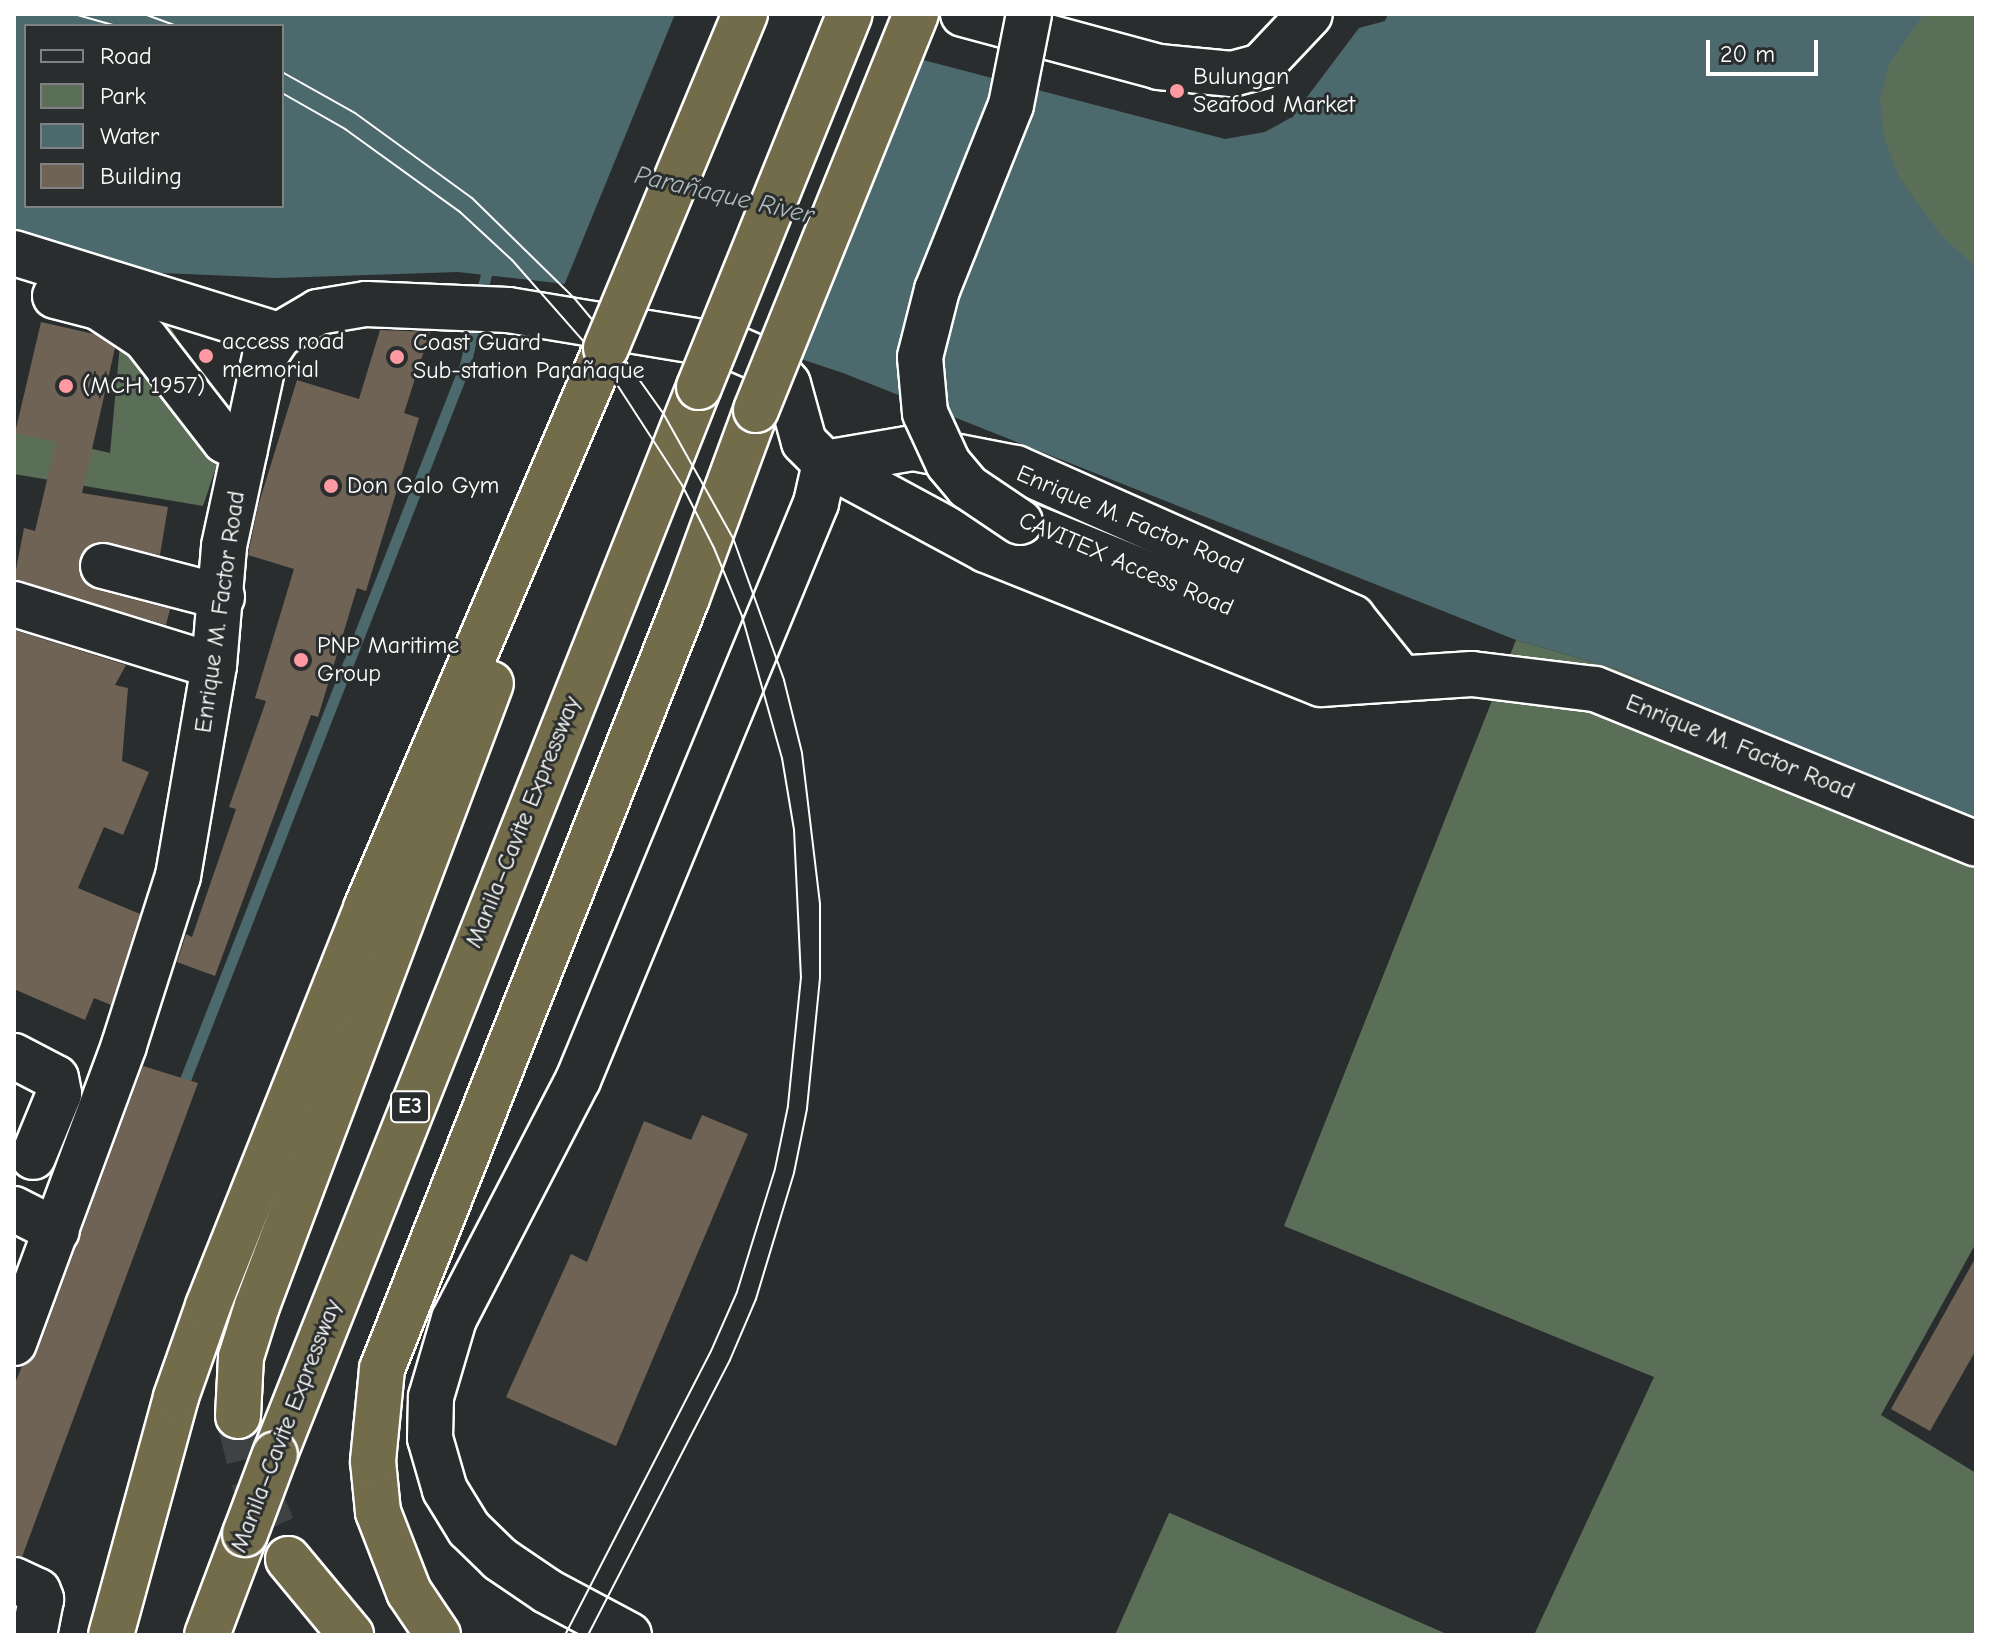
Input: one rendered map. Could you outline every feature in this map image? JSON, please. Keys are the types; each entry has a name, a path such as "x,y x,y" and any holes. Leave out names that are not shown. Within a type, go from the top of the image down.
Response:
{"highway":[{"path":"111,1635 176,1397 219,1277 366,908 745,14"},
{"name":"Manila–Cavite Expressway","path":"207,1635 275,1454 850,14"},
{"path":"438,1635 409,1592 378,1512 373,1444 382,1369 687,598 756,410 916,14"},
{"path":"238,1416 241,1357 257,1306 458,779 606,348"},
{"path":"288,1559 351,1635"}],"street":[{"path":"963,14 1084,30 1197,74 1232,74 1261,66 1310,14"},
{"name":"CAVITEX Access Road","path":"1029,14 1011,105 937,290 920,357 925,413 948,463 968,487 1020,522 1400,677"},
{"path":"24,272 279,335"},
{"path":"24,272 98,307 145,338 225,441 245,451"},
{"name":"Enrique M. Factor Road","path":"14,1343 76,1180 178,876 214,666 224,546 265,356 279,335 318,312 366,304 424,304 523,312 732,347 771,364 788,384 804,442 825,463 986,550 1321,684 1400,677 1512,676 1595,689 1976,844"},
{"name":"Enrique M. Factor Road","path":"825,463 913,448 1016,468 1352,617 1400,677"},
{"path":"629,1635 547,1591 500,1559 469,1529 445,1490 430,1438 431,1397 454,1319 578,1080 816,503 825,463"},
{"path":"103,566 222,597"},
{"path":"14,604 214,666"},
{"path":"14,1056 56,1078 59,1094 24,1153 76,1180"},
{"path":"14,1209 57,1231"},
{"path":"14,1580 38,1591 41,1599 34,1635"}],"green space":[{"path":"1802,14 1976,14 1976,300 1816,231"},
{"path":"160,311 194,365 225,441 203,506 14,474 14,431 110,453 120,344"},
{"path":"1516,640 1616,669 1976,822 1976,1243 1881,1415 1976,1473 1976,1635 1534,1635 1654,1377 1284,1226"},
{"path":"1170,1513 1449,1635 1115,1635"}],"water":[{"name":"Parañaque River","path":"14,14 747,14 1225,139 1265,132 1292,117 1359,28 1385,21 1388,14 1924,14 1889,64 1880,99 1884,137 1899,177 1941,235 1976,267 1976,822 1616,669 1516,640 843,373 583,286 458,272 277,278 115,271 14,241"}],"pier":[{"path":"675,14 763,14 918,55 794,361 563,288"}],"building":[{"path":"41,322 94,334 115,348 82,493 168,507 160,555 97,542 85,549 79,573 97,590 170,609 166,625 14,580 24,528 35,531 56,442 15,433"},
{"path":"380,330 430,332 404,413 419,418 366,591 357,588 318,717 311,715 215,976 177,962 186,934 192,937 236,809 229,807 266,701 255,698 294,569 248,555 258,506 297,380 359,399"},
{"path":"14,630 126,665 115,685 128,688 122,761 149,772 123,835 104,827 78,888 140,914 111,1005 94,998 85,1020 14,989"},
{"path":"143,1066 198,1083 22,1557 14,1555 14,1386 22,1366 37,1352"},
{"path":"702,1115 748,1134 616,1446 506,1397 571,1254 587,1262 644,1121 691,1140"},
{"path":"1976,1257 1976,1350 1930,1431 1891,1409"}],"waterway":[{"path":"479,301 486,274"},
{"path":"181,1090 465,365 476,318"}],"tunnel":[{"path":"238,1416 255,1487 288,1559"}],"tram line":[{"path":"74,14 109,24"},
{"path":"144,14 172,24"},
{"path":"284,73 355,113 472,198 575,299 621,354 663,413 733,538 784,680 802,753 820,903 820,978 807,1109 794,1173 756,1299 730,1360 588,1635"},
{"path":"284,94 345,129 460,212 512,260 605,366 682,485 714,548 742,616 782,758 794,830 801,977 788,1106 775,1169 737,1292 711,1351 565,1635"}],"place":[{"name":"Bulungan Seafood Market","path":"1177,91"},
{"name":"access road memorial","path":"206,356"},
{"name":"Coast Guard Sub-station Parañaque","path":"397,357"},
{"name":"(MCH 1957)","path":"66,386"},
{"name":"Don Galo Gym","path":"331,486"},
{"name":"PNP Maritime Group","path":"301,660"}]}
